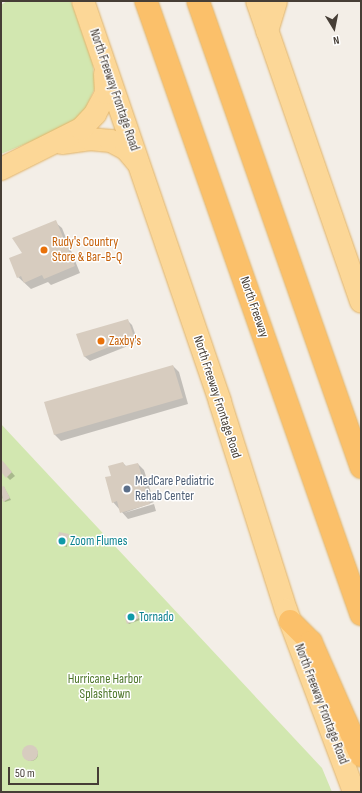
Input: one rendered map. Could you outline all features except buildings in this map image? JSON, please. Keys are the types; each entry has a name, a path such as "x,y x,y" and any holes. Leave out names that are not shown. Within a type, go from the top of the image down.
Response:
{"highway":[{"name":"North Freeway","path":"146,1 361,614"},
{"path":"198,1 361,467"},
{"path":"290,621 311,642 361,756"}],"main road":[{"name":"North Freeway Frontage Road","path":"84,1 220,402 290,621 354,792"},
{"path":"257,1 361,302"},
{"path":"267,31 276,1"},
{"path":"1,169 55,144 81,129 95,114 106,93 105,65"},
{"path":"55,144 89,139 111,141 126,149 139,166"}],"green space":[{"path":"7,1 71,1 93,65 95,88 82,116 69,126 1,154 1,5"},
{"name":"Hurricane Harbor Splashtown","path":"1,424 322,768 332,792 1,792"}],"place":[{"name":"Rudy's Country Store & Bar-B-Q","path":"44,250"},
{"name":"Zaxby's","path":"101,341"},
{"name":"MedCare Pediatric Rehab Center","path":"127,489"},
{"name":"Zoom Flumes","path":"62,541"},
{"name":"Tornado","path":"131,617"}]}
